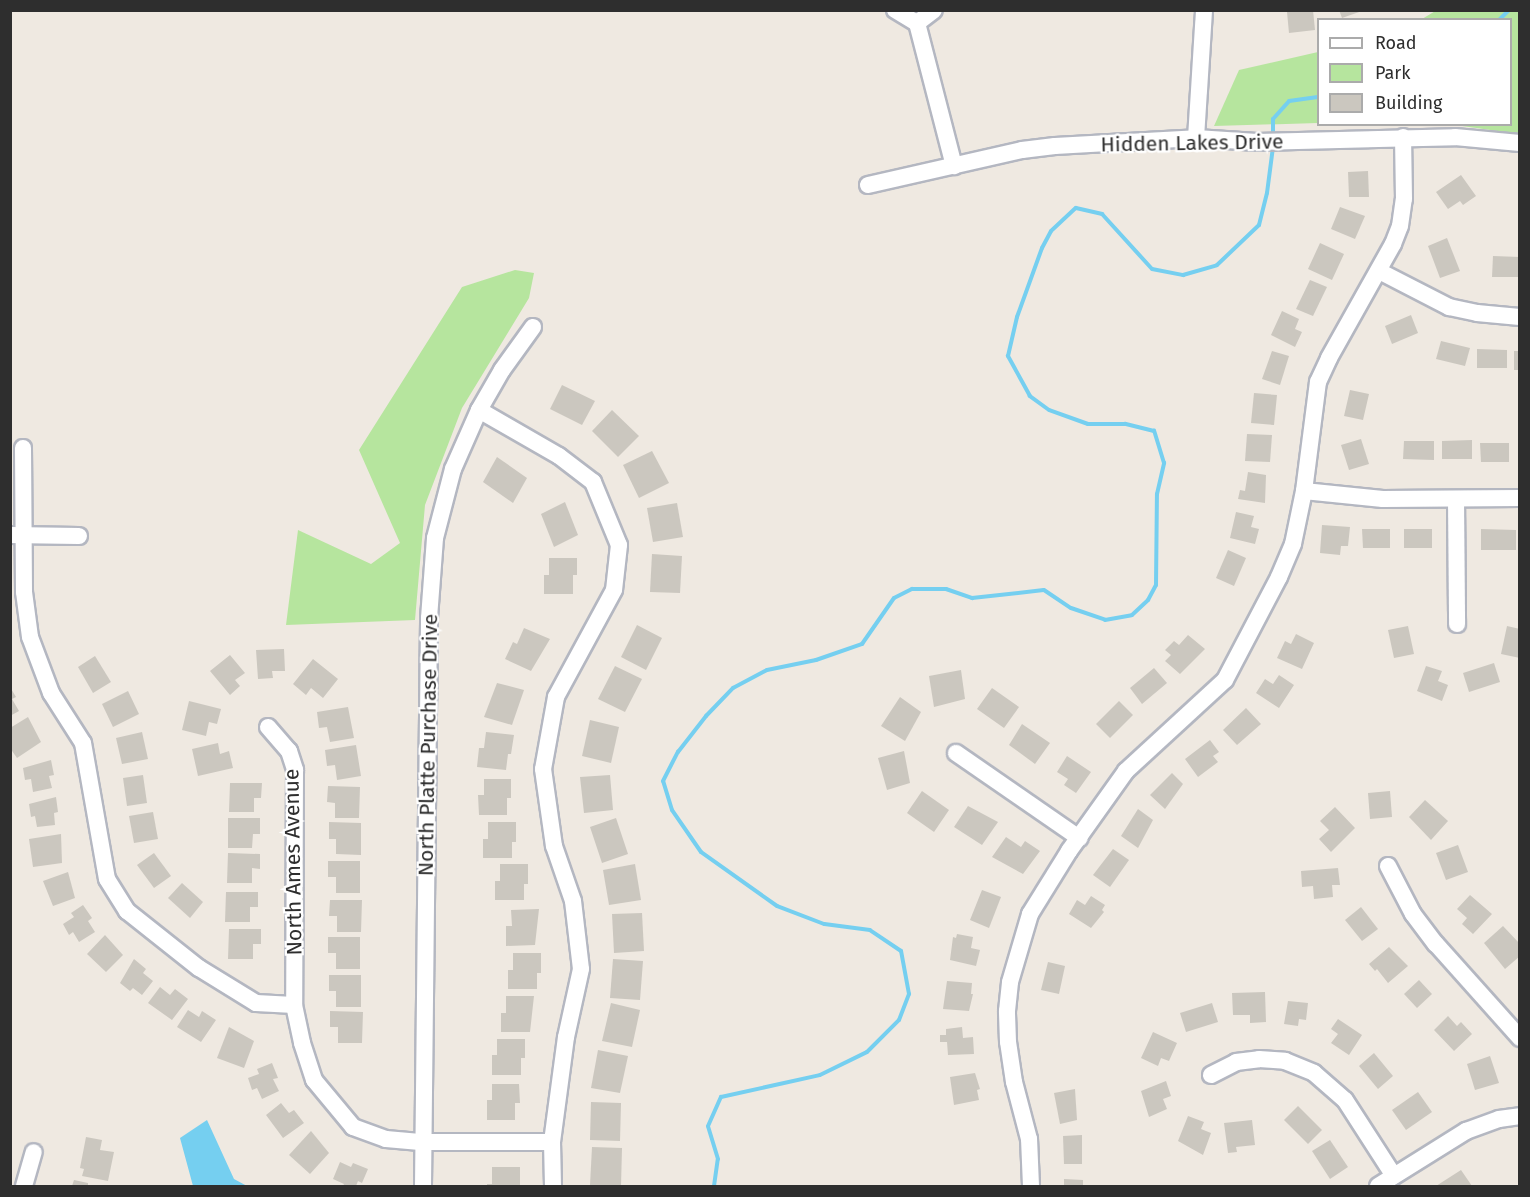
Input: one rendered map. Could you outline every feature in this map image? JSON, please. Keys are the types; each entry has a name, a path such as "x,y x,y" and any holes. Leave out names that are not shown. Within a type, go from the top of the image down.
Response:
{"street":[{"path":"895,10 917,23 954,166"},
{"path":"917,23 934,10"},
{"path":"1196,138 1203,10"},
{"path":"1031,1186 1029,1140 1008,1042 1010,982 1030,914 1126,771 1225,680 1261,616 1287,560 1304,491 1318,382 1393,244 1402,213 1403,137"},
{"name":"Hidden Lakes Drive","path":"868,184 1022,150 1055,146 1196,138 1257,142 1455,137 1520,143"},
{"path":"1379,271 1455,309 1520,317"},
{"name":"North Platte Purchase Drive","path":"423,1186 429,618 435,538 453,469 479,410 502,370 533,327"},
{"path":"479,410 559,456 593,482 619,545 614,590 556,698 543,769 554,846 573,901 581,969 566,1037 552,1142 553,1186"},
{"path":"23,448 17,535 30,637 51,693 83,743 107,879 127,911 199,968 256,1003 294,1005"},
{"path":"1304,491 1383,499 1520,498"},
{"path":"1456,499 1457,624"},
{"path":"17,535 79,536"},
{"name":"North Ames Avenue","path":"268,727 289,751 295,770 294,1005 302,1043 314,1080 330,1103 353,1127 386,1139 423,1142 552,1142"},
{"path":"956,753 1079,838"},
{"path":"1388,866 1413,914 1520,1038"},
{"path":"1211,1075 1236,1062 1259,1059 1285,1061 1314,1073 1345,1100 1394,1176"},
{"path":"1378,1186 1466,1131 1499,1119 1520,1116"},
{"path":"24,1186 34,1152"}],"green space":[{"path":"1437,10 1519,11 1519,134 1462,126 1512,126 1512,18 1424,18"},
{"path":"1317,52 1317,123 1214,126 1239,70"},
{"path":"515,270 534,273 529,298 462,408 425,505 415,620 286,625 298,530 371,564 400,543 359,450 462,287"}],"water":[{"path":"207,1120 234,1179 247,1186 193,1186 180,1138"}],"building":[{"path":"1313,10 1315,30 1289,33 1287,12"},
{"path":"1339,10 1362,10 1362,11 1342,18"},
{"path":"1368,171 1369,197 1349,197 1348,172"},
{"path":"1461,175 1476,196 1463,205 1460,201 1448,209 1436,192"},
{"path":"1340,207 1365,216 1355,239 1331,229"},
{"path":"1447,238 1460,271 1440,278 1428,246"},
{"path":"1320,243 1344,254 1332,280 1308,269"},
{"path":"1493,256 1520,257 1520,277 1492,277"},
{"path":"1310,280 1327,287 1313,316 1296,309"},
{"path":"1282,311 1299,319 1295,329 1302,332 1295,347 1271,335"},
{"path":"1411,315 1418,333 1392,344 1385,326"},
{"path":"1441,341 1470,348 1465,366 1436,359"},
{"path":"1477,349 1507,350 1507,368 1477,368"},
{"path":"1272,351 1289,356 1280,385 1262,379"},
{"path":"1514,351 1520,351 1520,370 1514,370"},
{"path":"562,385 595,401 582,425 550,409"},
{"path":"1350,390 1369,394 1363,420 1344,416"},
{"path":"1254,393 1277,395 1274,425 1251,423"},
{"path":"612,410 639,436 618,457 592,431"},
{"path":"1247,434 1272,435 1270,462 1245,461"},
{"path":"1361,439 1369,464 1349,470 1341,445"},
{"path":"1472,440 1472,459 1442,459 1442,441"},
{"path":"1404,441 1434,441 1434,460 1403,459"},
{"path":"1480,443 1509,443 1509,462 1481,462"},
{"path":"652,451 669,483 639,498 623,465"},
{"path":"497,457 527,478 513,503 483,482"},
{"path":"1248,472 1266,475 1265,503 1238,499 1240,490 1245,491"},
{"path":"565,502 578,535 554,547 541,514"},
{"path":"677,503 683,537 653,542 647,508"},
{"path":"1236,512 1254,516 1251,527 1259,529 1255,544 1230,538"},
{"path":"1322,525 1350,527 1348,546 1341,546 1340,555 1320,553"},
{"path":"1362,529 1390,529 1390,548 1363,548"},
{"path":"1404,529 1432,529 1432,548 1404,548"},
{"path":"1481,529 1516,530 1516,550 1481,550"},
{"path":"1228,550 1246,558 1234,586 1216,578"},
{"path":"652,554 682,556 680,593 650,592"},
{"path":"549,558 577,558 577,575 573,575 573,594 544,594 544,575 549,575"},
{"path":"637,625 662,638 646,670 621,657"},
{"path":"1408,626 1414,654 1394,658 1388,630"},
{"path":"1507,626 1520,629 1520,658 1501,654"},
{"path":"524,628 550,639 531,671 505,659 513,642 517,644"},
{"path":"1296,634 1314,643 1302,669 1277,658 1285,641 1291,644"},
{"path":"1188,635 1205,649 1180,674 1165,661 1171,655 1165,650 1174,641 1179,645"},
{"path":"284,649 285,671 272,671 273,678 258,679 256,650"},
{"path":"230,655 245,673 235,680 240,686 230,695 210,671"},
{"path":"95,656 111,682 93,693 78,667"},
{"path":"313,659 338,679 323,698 311,688 306,695 293,684"},
{"path":"1494,663 1500,682 1469,692 1463,673"},
{"path":"615,666 642,679 625,712 598,699"},
{"path":"1426,666 1442,671 1438,681 1448,685 1442,701 1417,691"},
{"path":"1154,668 1167,683 1142,704 1130,688"},
{"path":"961,670 965,699 934,707 929,676"},
{"path":"1279,675 1294,685 1279,708 1256,693 1265,679 1273,684"},
{"path":"497,683 524,690 512,725 484,717"},
{"path":"10,687 16,697 12,699 19,711 10,716"},
{"path":"992,688 1019,707 1004,728 977,709"},
{"path":"128,691 139,714 113,727 102,704"},
{"path":"900,697 921,712 905,741 881,726"},
{"path":"189,701 221,709 217,724 209,722 206,736 182,730"},
{"path":"1119,701 1133,715 1110,738 1096,724"},
{"path":"348,707 354,738 330,742 327,727 319,728 317,712"},
{"path":"1246,708 1261,724 1237,745 1223,730"},
{"path":"28,717 41,742 17,758 10,748 10,728"},
{"path":"590,720 619,727 611,763 582,756"},
{"path":"1022,724 1050,743 1035,764 1009,745"},
{"path":"142,732 148,759 122,764 116,738"},
{"path":"486,732 514,735 506,770 477,767 479,748 484,748"},
{"path":"1210,740 1219,752 1213,756 1218,762 1198,777 1185,759"},
{"path":"218,743 220,754 229,751 233,768 198,776 192,749"},
{"path":"356,745 361,776 337,780 335,765 327,766 325,750"},
{"path":"904,751 910,783 887,790 878,758"},
{"path":"1067,756 1091,772 1076,793 1064,785 1068,779 1057,772"},
{"path":"51,760 54,775 49,776 52,788 33,792 31,779 25,780 23,768"},
{"path":"1172,773 1183,784 1165,809 1150,795"},
{"path":"143,775 147,803 127,806 123,778"},
{"path":"610,775 613,810 584,813 580,777"},
{"path":"484,779 511,779 511,798 507,798 507,815 479,815 478,795 484,795"},
{"path":"230,783 262,783 261,798 254,798 254,812 229,812"},
{"path":"328,786 360,787 359,818 335,818 335,803 327,802"},
{"path":"922,791 949,810 934,832 907,813"},
{"path":"1390,791 1392,817 1370,819 1368,793"},
{"path":"56,797 58,812 54,813 55,825 37,827 35,816 31,817 29,804"},
{"path":"1425,800 1448,821 1431,840 1409,817"},
{"path":"968,806 998,822 982,845 954,827"},
{"path":"1335,807 1355,828 1331,852 1319,839 1329,830 1320,821"},
{"path":"1138,809 1153,820 1138,848 1121,836"},
{"path":"153,812 158,839 134,843 129,816"},
{"path":"228,818 260,818 260,834 253,834 252,848 228,848"},
{"path":"616,818 628,854 602,863 590,827"},
{"path":"329,822 361,823 361,855 336,854 336,839 329,839"},
{"path":"488,822 516,822 516,842 512,842 512,858 483,858 483,839 488,839"},
{"path":"61,834 62,863 33,867 29,839"},
{"path":"1006,837 1021,847 1025,841 1040,851 1023,874 992,857"},
{"path":"1458,845 1468,872 1446,880 1436,853"},
{"path":"1113,849 1129,860 1110,887 1093,875"},
{"path":"154,853 171,876 154,888 137,865"},
{"path":"228,853 260,854 260,869 252,868 252,883 227,883"},
{"path":"328,861 360,861 360,893 336,893 336,877 328,877"},
{"path":"500,864 528,864 528,884 524,884 524,900 495,900 495,881 500,881"},
{"path":"635,864 641,900 609,905 603,870"},
{"path":"1338,868 1340,885 1332,885 1333,897 1314,899 1313,886 1302,887 1301,871"},
{"path":"68,872 75,898 53,906 43,881"},
{"path":"182,883 203,902 190,918 168,898"},
{"path":"982,890 1001,897 989,928 970,920"},
{"path":"226,892 258,892 258,907 250,907 250,922 225,922"},
{"path":"1470,895 1492,914 1473,934 1462,924 1467,918 1457,909"},
{"path":"1091,896 1105,905 1102,910 1104,912 1091,928 1069,914 1077,900 1085,905"},
{"path":"330,900 362,900 361,932 337,932 337,916 329,916"},
{"path":"83,905 92,918 88,921 95,932 79,942 73,932 69,935 63,924 74,917 71,913"},
{"path":"1361,907 1378,929 1362,941 1345,920"},
{"path":"539,909 535,945 506,946 506,926 512,926 511,910"},
{"path":"642,913 644,951 614,953 612,914"},
{"path":"1503,926 1520,944 1520,956 1505,969 1484,943"},
{"path":"229,929 261,929 261,944 253,944 253,959 228,959"},
{"path":"957,934 973,937 971,948 980,950 976,966 950,960 953,937 956,938"},
{"path":"105,935 123,955 106,972 87,954"},
{"path":"328,937 360,937 360,969 336,969 336,953 328,953"},
{"path":"1389,947 1408,966 1388,983 1377,969 1375,971 1369,964"},
{"path":"513,953 541,953 541,973 537,973 537,989 508,989 508,970 513,970"},
{"path":"134,959 146,969 143,973 153,981 142,995 133,988 130,991 120,983"},
{"path":"613,959 643,961 640,1000 610,998"},
{"path":"1048,962 1065,966 1059,994 1041,990"},
{"path":"329,975 361,975 361,1007 336,1007 336,991 329,991"},
{"path":"1419,980 1432,994 1417,1008 1404,994"},
{"path":"947,981 972,983 971,994 973,994 969,1011 943,1009"},
{"path":"160,987 170,995 175,989 188,999 172,1020 148,1003"},
{"path":"1265,992 1266,1022 1250,1023 1250,1015 1233,1015 1232,993"},
{"path":"506,996 534,996 530,1032 501,1032 501,1013 506,1013"},
{"path":"1288,1001 1308,1003 1306,1020 1299,1019 1298,1026 1284,1024"},
{"path":"611,1003 640,1010 632,1047 602,1041"},
{"path":"1212,1003 1218,1022 1186,1032 1180,1013"},
{"path":"188,1010 199,1017 202,1011 216,1020 201,1042 177,1027"},
{"path":"330,1011 363,1012 362,1043 338,1043 338,1027 330,1027"},
{"path":"1448,1016 1457,1026 1461,1022 1472,1034 1454,1051 1434,1030"},
{"path":"1338,1019 1362,1035 1349,1055 1331,1043 1338,1034 1331,1029"},
{"path":"229,1027 254,1041 244,1068 217,1058"},
{"path":"962,1027 963,1038 973,1037 974,1054 948,1055 947,1042 940,1042 940,1035 946,1035 946,1029"},
{"path":"1153,1032 1177,1043 1169,1061 1161,1058 1158,1066 1141,1058"},
{"path":"497,1039 525,1039 525,1058 521,1058 521,1075 492,1075 492,1055 497,1055"},
{"path":"598,1050 628,1056 620,1093 591,1088"},
{"path":"1374,1053 1393,1076 1378,1089 1359,1066"},
{"path":"1490,1056 1499,1083 1475,1090 1467,1064"},
{"path":"272,1063 278,1078 273,1079 279,1091 262,1099 257,1088 252,1090 248,1078 259,1074 257,1069"},
{"path":"975,1073 980,1089 977,1090 979,1100 954,1105 950,1077"},
{"path":"1166,1081 1171,1096 1163,1099 1167,1109 1149,1117 1141,1091"},
{"path":"492,1084 519,1084 520,1103 515,1103 515,1120 487,1120 487,1100 492,1100"},
{"path":"1075,1089 1077,1120 1060,1124 1054,1093"},
{"path":"1418,1092 1432,1112 1406,1130 1392,1110"},
{"path":"591,1102 621,1103 620,1141 590,1140"},
{"path":"281,1103 289,1113 294,1110 304,1123 283,1138 266,1115"},
{"path":"1298,1106 1322,1130 1308,1144 1284,1120"},
{"path":"1188,1116 1204,1122 1201,1129 1211,1133 1203,1155 1178,1141"},
{"path":"1252,1120 1255,1145 1236,1147 1237,1152 1228,1153 1224,1123"},
{"path":"311,1131 329,1153 310,1174 289,1155"},
{"path":"1082,1135 1082,1164 1064,1164 1063,1136"},
{"path":"86,1137 102,1140 100,1150 114,1152 108,1181 82,1176 84,1169 80,1168"},
{"path":"1330,1140 1348,1167 1330,1179 1312,1151"},
{"path":"592,1147 622,1148 621,1186 590,1185"},
{"path":"340,1162 351,1167 353,1163 368,1169 362,1183 358,1181 356,1186 343,1186 344,1184 333,1179"},
{"path":"492,1167 520,1167 520,1186 487,1186 487,1184 492,1184"},
{"path":"1461,1170 1472,1186 1436,1186"},
{"path":"1064,1179 1083,1180 1083,1186 1064,1186"},
{"path":"74,1180 88,1183 88,1186 72,1186"}],"waterway":[{"path":"1501,18 1509,10"},
{"path":"1273,137 1273,119 1289,101 1317,97"},
{"path":"714,1186 718,1159 708,1126 721,1097 820,1075 867,1052 899,1020 909,994 901,951 870,930 824,924 777,906 701,852 672,810 663,781 678,752 706,716 733,688 767,670 816,660 862,644 894,598 912,589 946,589 972,598 1044,590 1071,608 1105,620 1132,615 1148,600 1156,585 1157,494 1164,463 1154,431 1125,424 1088,424 1049,410 1030,396 1008,356 1017,317 1042,248 1051,231 1076,208 1102,214 1152,269 1183,275 1217,265 1259,225 1267,193 1273,147"}]}
